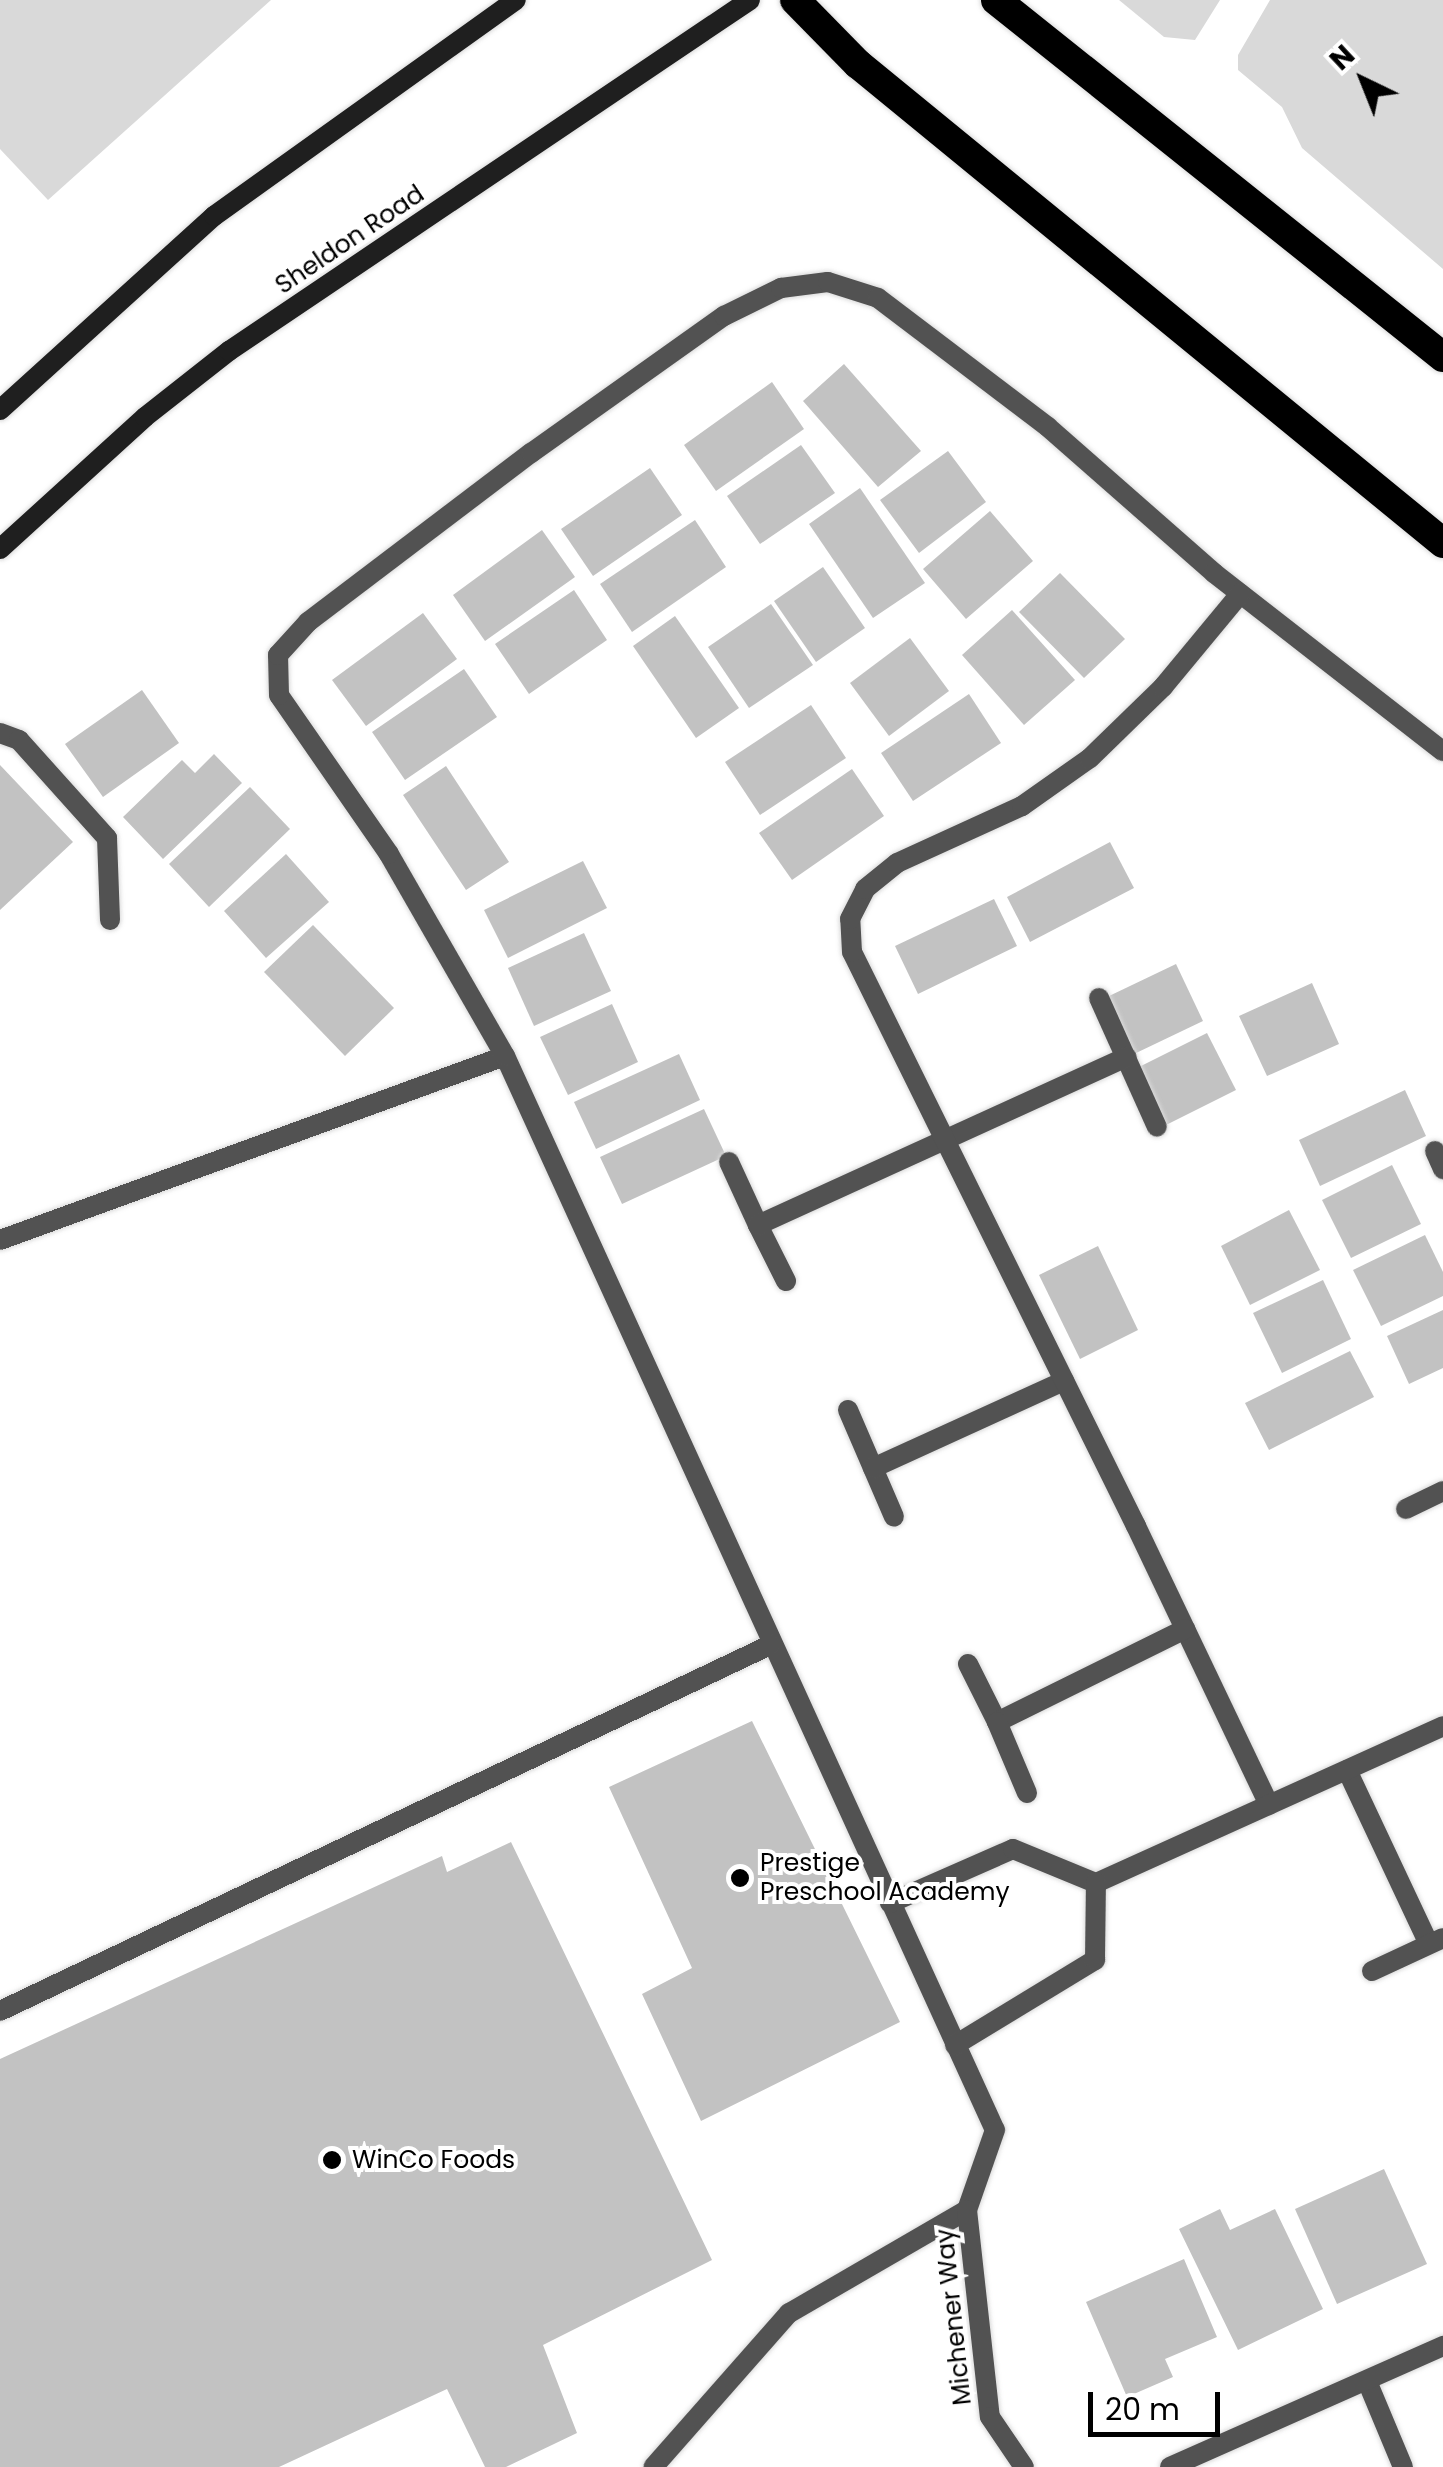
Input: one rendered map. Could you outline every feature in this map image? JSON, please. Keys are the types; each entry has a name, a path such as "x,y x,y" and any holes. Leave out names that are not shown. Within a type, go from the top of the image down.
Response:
{"highway":[{"path":"796,0 858,64 1443,543"},
{"path":"996,0 1443,357"}],"main road":[{"path":"0,410 214,216 516,0"},
{"name":"Sheldon Road","path":"0,549 145,417 230,351 750,0"},
{"path":"0,424 17,394"}],"street":[{"path":"653,2467 790,2313 967,2210 995,2130 770,1645 505,1056 389,854 279,695 278,655 308,622 724,316 781,288 828,282 878,298 1048,428 1240,594 1443,751"},
{"path":"1240,594 1163,687 1090,758 1022,806 897,863 865,889 850,919 852,952 1269,1804"},
{"path":"0,734 20,740 108,838 110,920"},
{"path":"1099,998 1158,1127"},
{"path":"0,1240 505,1056"},
{"path":"758,1225 1126,1057"},
{"path":"728,1162 786,1281"},
{"path":"874,1468 1064,1380"},
{"path":"848,1410 894,1517"},
{"path":"1406,1509 1443,1492"},
{"path":"996,1722 1185,1628"},
{"path":"0,2012 770,1645"},
{"path":"968,1664 1027,1793"},
{"path":"890,1903 1013,1848 1096,1883 1443,1726"},
{"path":"1346,1770 1436,1941 1372,1971"},
{"path":"955,2045 1095,1960 1096,1883"},
{"name":"Michener Way","path":"967,2210 990,2417 1024,2467"},
{"path":"1170,2467 1443,2346"},
{"path":"1366,2381 1403,2467"}],"shaded area":[{"path":"0,0 271,0 48,200 0,149"},
{"path":"1119,0 1220,0 1195,40 1164,37"},
{"path":"1270,0 1443,0 1443,269 1302,148 1282,107 1238,70 1238,55"}],"building":[{"path":"844,364 921,451 878,487 803,401"},
{"path":"772,382 804,429 716,491 684,445"},
{"path":"801,445 835,493 760,544 727,496"},
{"path":"948,451 986,502 919,553 880,500"},
{"path":"650,468 682,515 593,576 561,529"},
{"path":"860,488 925,583 873,618 809,524"},
{"path":"990,511 1033,561 966,619 923,569"},
{"path":"695,520 726,567 632,632 600,584"},
{"path":"542,530 575,577 485,641 453,595"},
{"path":"823,567 865,628 816,662 774,601"},
{"path":"1060,573 1125,639 1084,678 1019,612"},
{"path":"574,590 607,640 529,694 495,644"},
{"path":"771,604 813,665 749,708 708,647"},
{"path":"1012,610 1075,680 1024,725 962,655"},
{"path":"423,613 457,659 366,726 332,680"},
{"path":"675,616 739,708 696,738 633,646"},
{"path":"910,638 949,691 889,736 850,683"},
{"path":"464,669 497,717 405,780 372,732"},
{"path":"142,690 179,743 103,797 65,744"},
{"path":"969,694 1001,743 913,801 881,753"},
{"path":"811,705 846,758 760,815 725,762"},
{"path":"214,754 242,783 163,859 123,817 182,760 195,773"},
{"path":"0,765 73,842 0,910"},
{"path":"446,766 509,862 466,890 403,795"},
{"path":"852,769 884,816 792,880 759,833"},
{"path":"250,787 290,829 209,907 169,864"},
{"path":"1110,842 1134,888 1030,942 1007,897"},
{"path":"286,854 329,902 266,958 224,911"},
{"path":"583,861 607,908 508,958 484,910"},
{"path":"994,899 1017,946 918,994 895,946"},
{"path":"313,925 394,1008 345,1056 264,972"},
{"path":"584,933 611,991 534,1026 508,968"},
{"path":"1176,964 1203,1021 1134,1054 1107,997"},
{"path":"1312,983 1339,1044 1267,1076 1239,1016"},
{"path":"612,1004 638,1062 568,1095 540,1037"},
{"path":"1207,1033 1236,1090 1164,1126 1135,1069"},
{"path":"679,1054 700,1100 596,1149 574,1102"},
{"path":"1405,1090 1426,1136 1320,1186 1299,1140"},
{"path":"704,1109 726,1156 622,1204 600,1157"},
{"path":"1392,1165 1421,1224 1351,1258 1322,1200"},
{"path":"1289,1210 1320,1270 1250,1305 1221,1246"},
{"path":"1425,1235 1443,1272 1443,1296 1381,1326 1353,1270"},
{"path":"1098,1246 1138,1330 1080,1359 1039,1275"},
{"path":"1323,1280 1351,1339 1282,1373 1253,1313"},
{"path":"1443,1310 1443,1368 1409,1384 1387,1336"},
{"path":"1350,1351 1374,1397 1269,1450 1245,1403"},
{"name":"Prestige Preschool Academy","path":"752,1721 900,2022 701,2121 642,1994 692,1968 609,1787"},
{"name":"WinCo Foods","path":"511,1842 712,2260 543,2345 577,2433 506,2467 485,2467 447,2389 279,2467 0,2467 0,2059 442,1856 447,1872"},
{"path":"1384,2169 1427,2264 1337,2304 1295,2209"},
{"path":"1220,2209 1230,2230 1275,2209 1323,2309 1238,2350 1179,2229"},
{"path":"1184,2259 1217,2337 1165,2359 1173,2377 1127,2397 1086,2302"}],"place":[{"name":"Prestige Preschool Academy","path":"740,1878"},
{"name":"WinCo Foods","path":"332,2160"}]}
